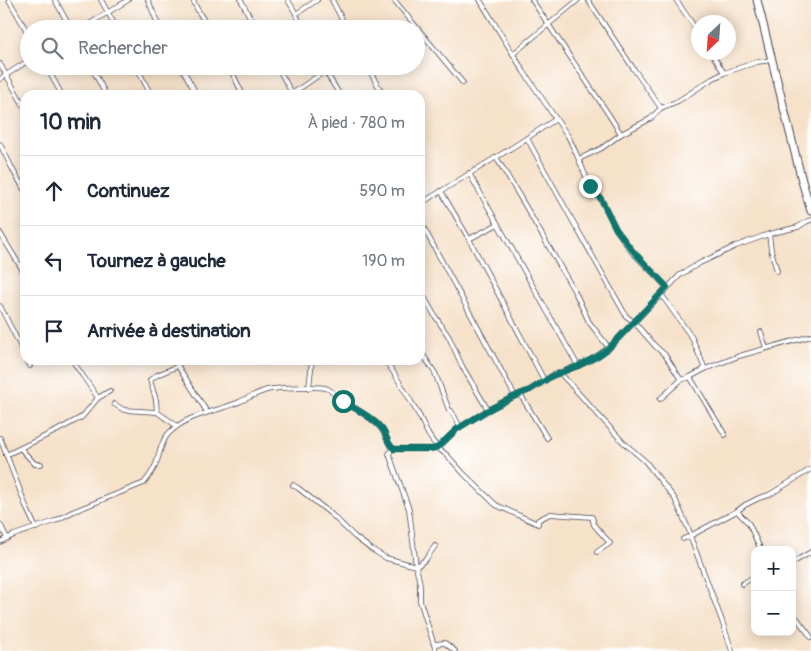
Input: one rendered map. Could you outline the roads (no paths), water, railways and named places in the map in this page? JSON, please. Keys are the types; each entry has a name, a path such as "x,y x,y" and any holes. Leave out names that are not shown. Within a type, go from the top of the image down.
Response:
{"highway":[{"path":"757,0 811,211"}],"street":[{"path":"9,0 20,20"},
{"path":"54,0 66,20"},
{"path":"102,0 112,20"},
{"path":"95,20 128,0"},
{"path":"148,0 156,20"},
{"path":"193,0 204,20"},
{"path":"240,0 251,20"},
{"path":"288,0 299,20"},
{"path":"296,14 317,0"},
{"path":"332,0 342,20"},
{"path":"394,0 411,20"},
{"path":"480,0 524,72 568,136 590,186 601,199 616,229 632,250 667,287"},
{"path":"532,0 622,134"},
{"path":"513,54 578,0"},
{"path":"588,0 661,108"},
{"path":"676,0 691,22"},
{"path":"425,37 464,83"},
{"path":"716,60 724,73"},
{"path":"579,159 650,120 661,108 678,101 703,84 724,73 757,62 772,60"},
{"path":"0,64 20,99"},
{"path":"0,79 20,66"},
{"path":"51,75 59,90"},
{"path":"96,75 103,90"},
{"path":"141,75 148,90"},
{"path":"186,75 194,90"},
{"path":"233,75 240,90"},
{"path":"282,75 290,90"},
{"path":"298,90 319,75"},
{"path":"328,75 337,90"},
{"path":"372,75 380,90"},
{"path":"425,201 556,119"},
{"path":"527,138 626,316 665,355 681,380"},
{"path":"0,144 20,182"},
{"path":"496,157 576,294 589,322 609,348"},
{"path":"470,173 578,366"},
{"path":"441,191 469,239 544,380"},
{"path":"0,542 144,483 156,464 164,438 177,426 207,412 266,390 325,387 353,408 367,415 382,429 392,448 398,450 432,449 437,447 460,427 488,410 530,390 560,372 594,358 609,348 680,275 736,246 769,234 798,228 811,220"},
{"path":"469,239 498,224"},
{"path":"425,230 515,396"},
{"path":"0,233 20,266"},
{"path":"769,234 777,270"},
{"path":"661,294 692,338 705,369"},
{"path":"425,299 449,336 462,366 488,410"},
{"path":"0,306 20,345"},
{"path":"761,332 766,348"},
{"path":"660,399 681,380 705,369 740,356 811,336"},
{"path":"425,358 435,373 449,410 460,427"},
{"path":"75,365 98,398"},
{"path":"309,388 311,365"},
{"path":"388,365 403,386 430,438 496,504 538,524 538,520 550,514 592,517 594,525 610,544 597,552"},
{"path":"157,412 156,400 150,380 178,366 207,412"},
{"path":"560,372 623,442 645,461 676,499 732,651"},
{"path":"690,377 725,435"},
{"path":"6,455 21,449 82,416 98,398 110,391"},
{"path":"520,394 547,438"},
{"path":"114,404 124,410 157,412 177,426"},
{"path":"0,438 36,528"},
{"path":"392,448 388,454 409,509 420,584 420,600 436,651"},
{"path":"21,449 35,464 41,464"},
{"path":"683,539 738,511 758,498 769,495 811,469"},
{"path":"293,485 373,550 386,558 416,567"},
{"path":"738,511 748,524 759,546"},
{"path":"0,524 6,538"},
{"path":"416,567 426,559 435,546"},
{"path":"796,561 811,552"},
{"path":"742,584 751,578"},
{"path":"796,617 811,637"},
{"path":"434,644 445,642 455,651"}]}
